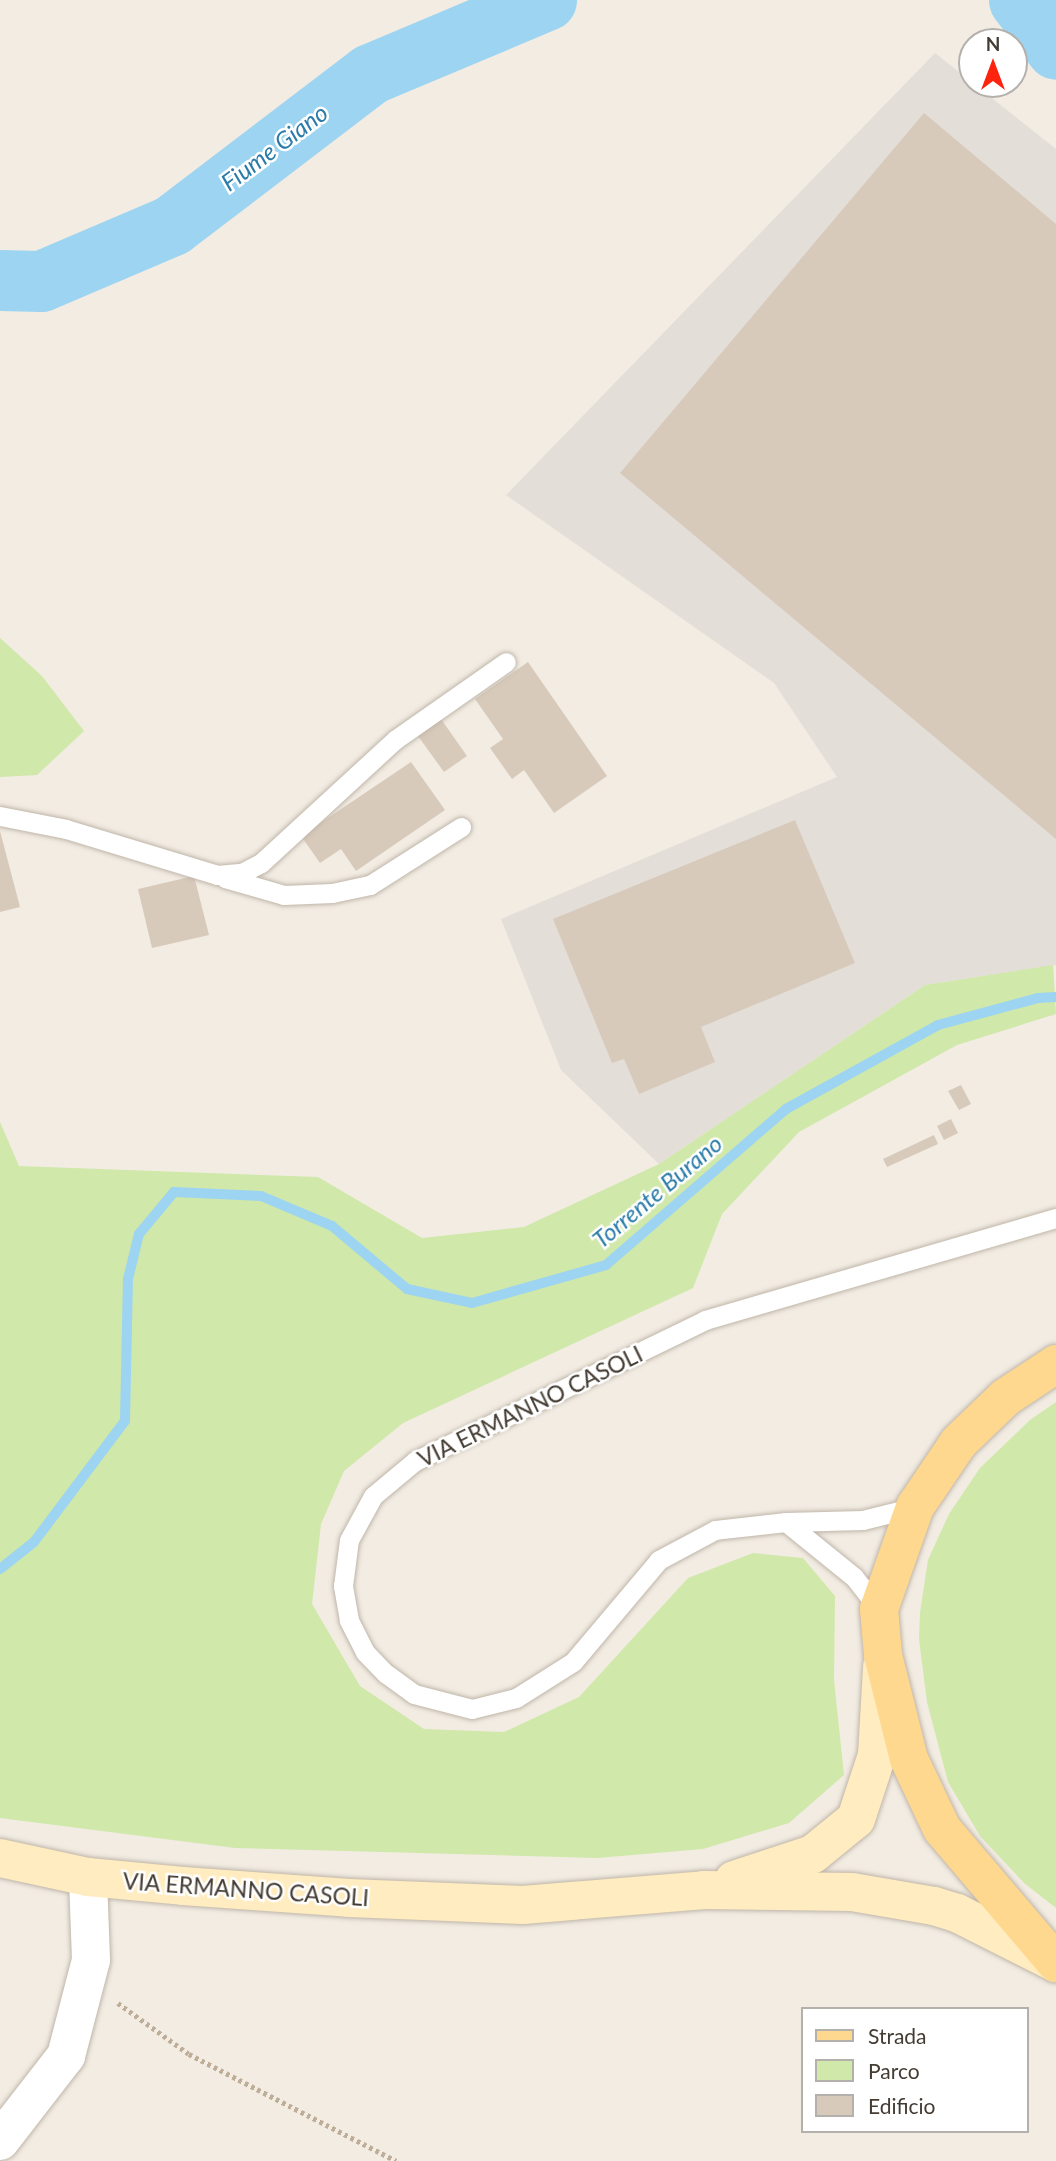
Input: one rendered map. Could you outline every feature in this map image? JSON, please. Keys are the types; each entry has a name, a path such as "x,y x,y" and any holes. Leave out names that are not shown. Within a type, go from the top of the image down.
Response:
{"main road":[{"name":"VIA ERMANNO CASOLI","path":"704,1890 813,1854 856,1819 877,1755 883,1655 879,1609 915,1507 959,1441 1006,1397 1056,1364"},
{"name":"VIA ERMANNO CASOLI","path":"883,1655 909,1759 942,1829 1056,1963"},
{"name":"VIA ERMANNO CASOLI","path":"0,1858 88,1877 336,1897 523,1905 704,1890 852,1892 934,1906 957,1913 1056,1963"}],"street":[{"path":"0,2141 66,2056 91,1960 88,1877"}],"lane":[{"path":"217,875 242,873 261,863 397,739 506,662"},
{"path":"0,816 65,830 284,895 332,893 370,885 461,827"},
{"name":"VIA ERMANNO CASOLI","path":"915,1507 863,1520 786,1522 715,1530 659,1560 573,1662 516,1698 472,1709 414,1694 386,1674 365,1652 349,1620 343,1586 349,1540 373,1496 415,1461 705,1320 1056,1218"},
{"path":"786,1522 854,1577 879,1609"}],"path":[{"path":"86,1977 189,2054 396,2161"}],"shaded area":[{"path":"935,53 958,71 958,98 992,98 1056,149 1056,965 925,985 659,1164 561,1070 501,919 837,777 774,683 506,495"}],"green space":[{"path":"0,638 42,676 84,731 37,775 0,777"},
{"path":"1053,965 1056,1014 957,1045 799,1132 722,1214 693,1288 403,1423 344,1471 321,1524 312,1604 360,1686 424,1729 504,1732 579,1697 688,1578 753,1553 803,1558 835,1596 834,1680 844,1775 789,1823 703,1849 597,1858 235,1848 0,1818 0,1122 19,1166 318,1177 422,1238 524,1227 659,1164 925,985"},
{"path":"1056,1402 1056,1908 1024,1883 980,1836 948,1782 927,1702 919,1639 928,1560 949,1514 980,1468 1030,1420"}],"building":[{"path":"924,113 1056,224 1056,839 620,473"},
{"path":"528,662 607,776 554,813 524,770 512,779 490,748 503,739 475,699"},
{"path":"441,719 467,756 444,772 418,736"},
{"path":"411,762 445,810 356,871 341,849 320,863 301,836"},
{"path":"795,820 855,963 701,1027 715,1062 639,1094 624,1059 612,1063 553,919"},
{"path":"0,831 20,907 0,912"},
{"path":"194,876 209,935 152,948 138,889"},
{"path":"961,1085 971,1104 959,1110 948,1091"},
{"path":"951,1119 958,1133 944,1140 937,1126"},
{"path":"934,1135 938,1144 887,1167 883,1159"}],"waterway":[{"name":"Fiume Giano","path":"0,280 41,281 172,225 370,74 546,0"},
{"name":"Fiume Giano","path":"1019,0 1056,49"},
{"name":"Torrente Burano","path":"0,1569 34,1542 125,1421 128,1279 139,1234 174,1192 261,1196 332,1226 407,1289 472,1303 606,1265 786,1109 938,1025 1038,998 1056,997"}]}
